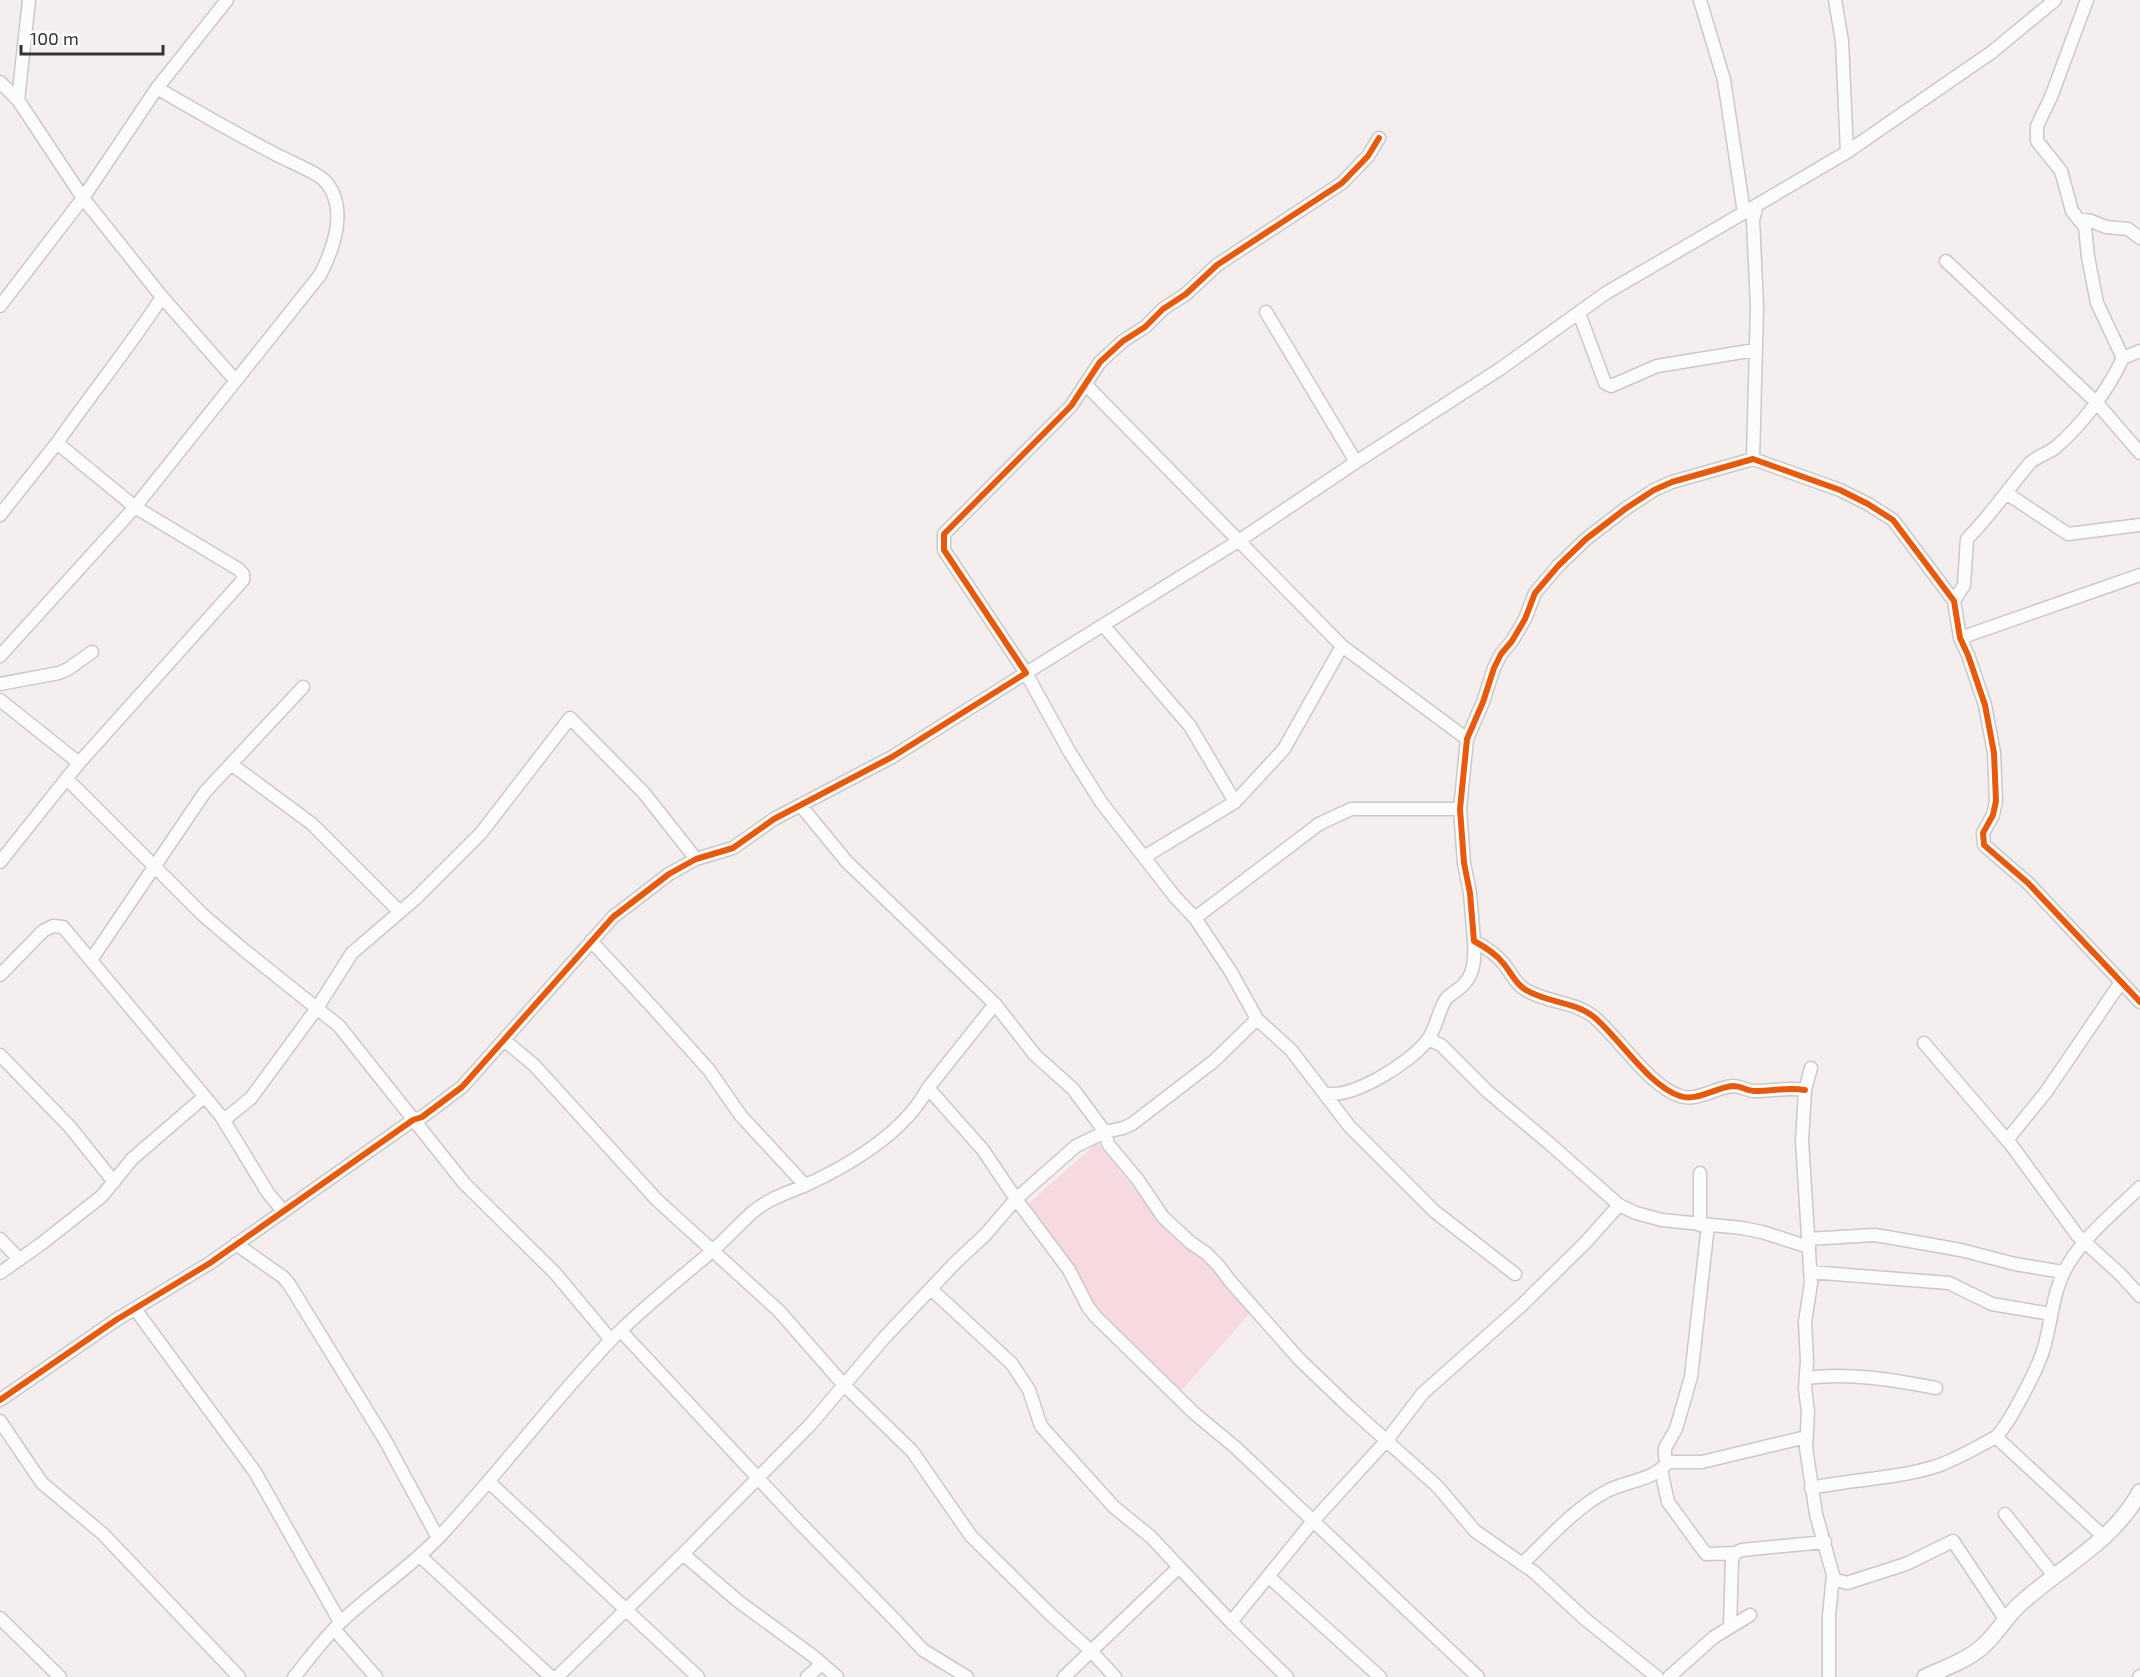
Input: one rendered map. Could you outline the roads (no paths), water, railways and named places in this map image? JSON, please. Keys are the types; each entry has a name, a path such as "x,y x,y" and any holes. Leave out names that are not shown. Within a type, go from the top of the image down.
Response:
{"street":[{"path":"18,100 29,0"},
{"path":"0,306 83,198 157,88 227,0"},
{"path":"1700,0 1724,80 1744,213"},
{"path":"1835,0 1842,41 1847,152"},
{"path":"0,1400 135,1309 210,1263 462,1087 613,917 669,874 696,859 733,848 774,819 892,757 1240,540 1500,369 1606,293 1847,152 1992,52 2055,0"},
{"path":"2087,0 2051,97 2037,126 2037,141 2061,171 2072,211 2085,228 2097,303 2123,358"},
{"path":"0,82 18,100 83,198 162,297 235,380"},
{"path":"0,656 135,507 320,275 332,253 337,227 336,202 323,179 224,127 157,88"},
{"path":"1379,138 1368,156 1342,183 1217,266 1186,294 1163,309 1145,327 1123,341 1100,362 1071,406 944,534 944,550 1026,673 1069,751 1101,802 1174,897 1195,918 1231,972 1257,1019 1292,1050 1350,1127 1434,1211 1515,1274"},
{"path":"1754,459 1757,306 1753,220 1757,205"},
{"path":"2078,219 2128,229 2140,238"},
{"path":"1946,261 2096,402 2140,453"},
{"path":"0,515 136,337 162,297"},
{"path":"1266,312 1356,462"},
{"path":"1579,313 1605,383 1611,386 1658,366 1755,350"},
{"path":"1954,601 1964,585 1967,539 1985,521 2031,462 2055,448 2078,425 2117,371 2123,358 2140,351"},
{"path":"1086,385 1342,646 1467,739"},
{"path":"0,862 79,763 243,579 243,574 238,569 135,507 57,443"},
{"path":"1324,1093 1331,1095 1344,1093 1388,1072 1413,1055 1428,1039 1446,999 1466,983 1469,977 1475,958 1460,809 1467,739 1501,654 1525,619 1535,593 1573,552 1625,508 1654,490 1681,479 1754,459 1840,490 1893,520 1954,601 1960,638 1985,705 1994,753 1996,801 1994,815 1983,833 1984,845 2028,884 2140,1002"},
{"path":"2007,494 2068,534 2140,525"},
{"path":"1960,638 2140,575"},
{"path":"1103,625 1190,726 1235,802"},
{"path":"1144,857 1235,802 1284,749 1342,646"},
{"path":"0,684 59,673 92,652"},
{"path":"91,960 205,792 303,687"},
{"path":"0,700 79,763"},
{"path":"224,1120 251,1098 317,1008 352,953 415,899 482,834 570,718 644,793 696,859"},
{"path":"231,764 312,825 399,911"},
{"path":"67,779 203,915 339,1026 464,1183 555,1274 611,1340"},
{"path":"801,806 847,862 995,1004 1035,1054 1073,1089 1105,1132 1108,1144 1138,1180 1163,1217 1218,1265 1299,1359 1438,1487 1474,1531 1523,1563 1585,1619 1657,1677"},
{"path":"1195,918 1319,825 1339,813 1351,809 1460,809"},
{"path":"0,975 44,931 53,926 63,927 224,1120 268,1193 284,1210"},
{"path":"591,941 709,1070 741,1116 805,1185"},
{"path":"1474,941 1496,955 1517,983 1527,991 1591,1014 1614,1035 1649,1075 1682,1097 1697,1096 1732,1086 1751,1091 1791,1088 1804,1090"},
{"path":"2007,1140 2046,1092 2121,982"},
{"path":"294,1677 337,1625 420,1556 438,1538 489,1482 537,1421 611,1340 680,1276 712,1252 753,1212 770,1199 848,1165 885,1137 921,1102 928,1088 995,1004"},
{"path":"557,1677 810,1425 884,1338 956,1262 985,1235 1016,1199 1076,1146 1105,1132 1132,1124 1214,1061 1257,1019"},
{"path":"1428,1039 1441,1045 1488,1092 1619,1205 1662,1220 1762,1232 1809,1243 1874,1236 1887,1237 2063,1272"},
{"path":"504,1040 534,1065 585,1124 657,1200 779,1311 843,1384 912,1451 972,1536 1115,1677"},
{"path":"1924,1043 2007,1140 2077,1236 2120,1274 2140,1296"},
{"path":"0,1055 70,1127 114,1182"},
{"path":"1811,1068 1804,1090 1802,1162 1810,1272 1809,1306 1805,1322 1806,1437 1811,1488 1833,1579 1829,1616 1829,1677"},
{"path":"928,1088 983,1150 1069,1270 1095,1316 1194,1413 1236,1447 1478,1677"},
{"path":"0,1273 102,1196 132,1159 204,1097"},
{"path":"1700,1173 1704,1225 1691,1377 1676,1429 1665,1448 1668,1502 1706,1554 1735,1553 1742,1550 1825,1542"},
{"path":"1811,1488 1937,1466 1996,1437 2006,1426 2043,1352 2063,1272 2084,1242 2140,1187"},
{"path":"1231,1622 1313,1521 1387,1440 1423,1393 1521,1305 1586,1242 1619,1205"},
{"path":"0,1239 19,1259"},
{"path":"236,1244 283,1277 289,1284 384,1440 438,1538"},
{"path":"1810,1272 1949,1283 1992,1304 2051,1314"},
{"path":"931,1289 1012,1364 1029,1390 1041,1426 1114,1507 1151,1537 1231,1622 1287,1677"},
{"path":"135,1309 255,1472 337,1625 376,1677"},
{"path":"621,1331 913,1641 923,1650 967,1677"},
{"path":"1806,1378 1828,1375 1859,1377 1936,1388"},
{"path":"0,1421 42,1483 103,1534 239,1677"},
{"path":"1523,1563 1580,1510 1607,1491 1635,1479 1655,1474 1665,1466 1702,1462 1806,1437"},
{"path":"1996,1437 2104,1537"},
{"path":"489,1482 698,1677"},
{"path":"1936,1675 1982,1647 2020,1604 2080,1559 2121,1521 2140,1492"},
{"path":"2005,1514 2055,1577"},
{"path":"1833,1579 1847,1583 1896,1568 1953,1541 2005,1619"},
{"path":"1730,1627 1732,1560 1735,1553"},
{"path":"683,1554 738,1601 837,1677"},
{"path":"420,1556 551,1677"},
{"path":"1064,1677 1179,1567"},
{"path":"1269,1575 1380,1677"},
{"path":"1669,1677 1714,1637 1750,1615"},
{"path":"0,1618 60,1677"},
{"path":"807,1677 822,1664"}]}
